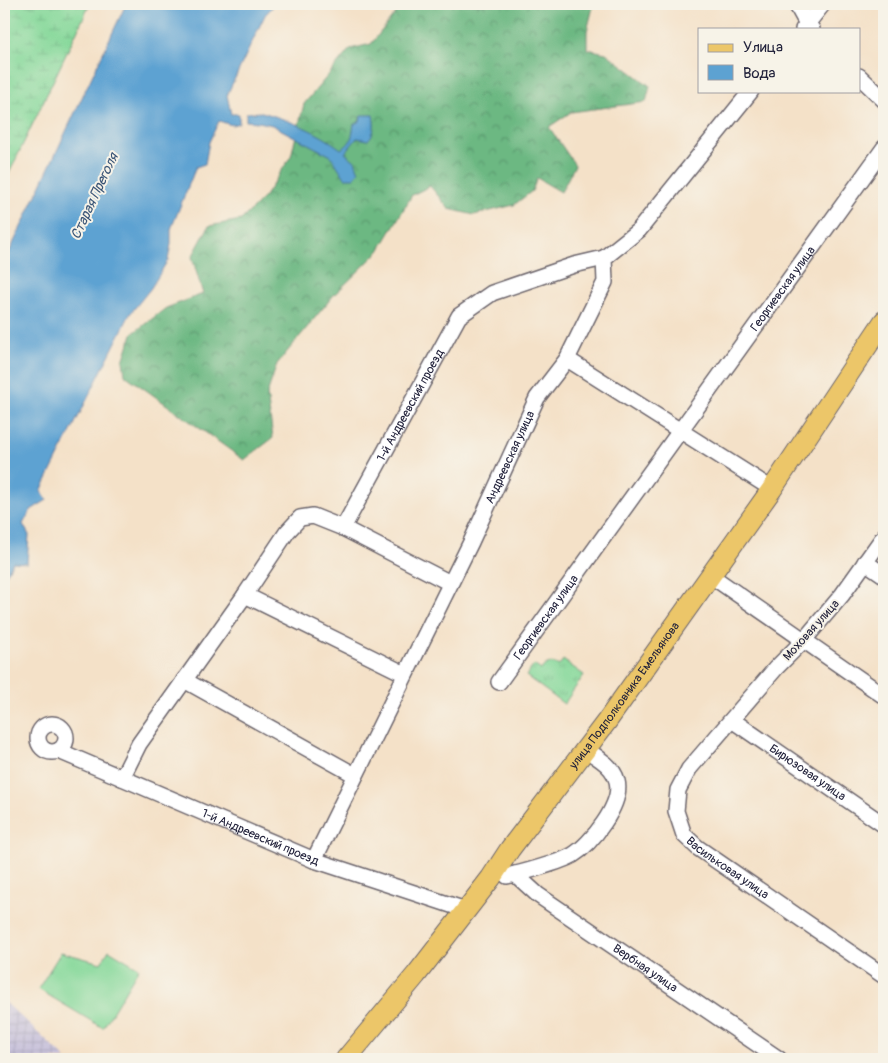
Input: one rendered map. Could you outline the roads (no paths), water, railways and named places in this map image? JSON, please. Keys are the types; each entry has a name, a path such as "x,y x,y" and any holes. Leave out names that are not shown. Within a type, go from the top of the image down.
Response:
{"main road":[{"name":"улица Подполковника Емельянова","path":"346,1059 416,975 491,878 510,849 585,750 772,489 884,321"}],"street":[{"path":"796,4 807,27 824,4"},
{"path":"860,77 884,100"},
{"path":"604,258 639,230 750,92"},
{"name":"Георгиевская улица","path":"499,682 884,148"},
{"name":"Андреевская улица","path":"314,860 471,542 537,398 567,359 606,282 604,258"},
{"name":"1-й Андреевский проезд","path":"343,528 459,316 492,293 574,265 604,258"},
{"path":"567,359 772,489"},
{"path":"122,778 139,744 245,595 287,532 300,518 313,516 343,528 450,583"},
{"name":"Моховая улица","path":"732,720 842,595 884,536"},
{"path":"865,562 884,576"},
{"path":"710,575 884,696"},
{"path":"245,595 405,674"},
{"path":"184,680 355,775"},
{"name":"Бирюзовая улица","path":"732,720 884,825"},
{"name":"Васильковая улица","path":"732,720 689,769 678,790 676,811 684,835 698,848 884,976"},
{"path":"491,878 515,874 572,856 589,842 607,818 617,798 617,781 608,766 592,753 585,750"},
{"name":"1-й Андреевский проезд","path":"58,751 314,860 466,910"},
{"name":"Вербная улица","path":"515,874 538,895 779,1059"}],"water":[{"name":"Старая Преголя","path":"126,4 275,4 265,15 227,95 231,114 239,114 239,123 232,125 219,121 209,142 205,164 196,167 171,229 168,260 151,288 130,314 41,491 47,500 31,510 23,524 29,535 27,563 13,562 4,578 4,263"},
{"path":"262,112 303,127 341,149 349,142 354,124 360,121 361,115 373,115 374,129 372,135 368,140 357,138 345,153 355,161 359,172 354,178 345,178 331,156 272,125 246,121 246,113"}]}
